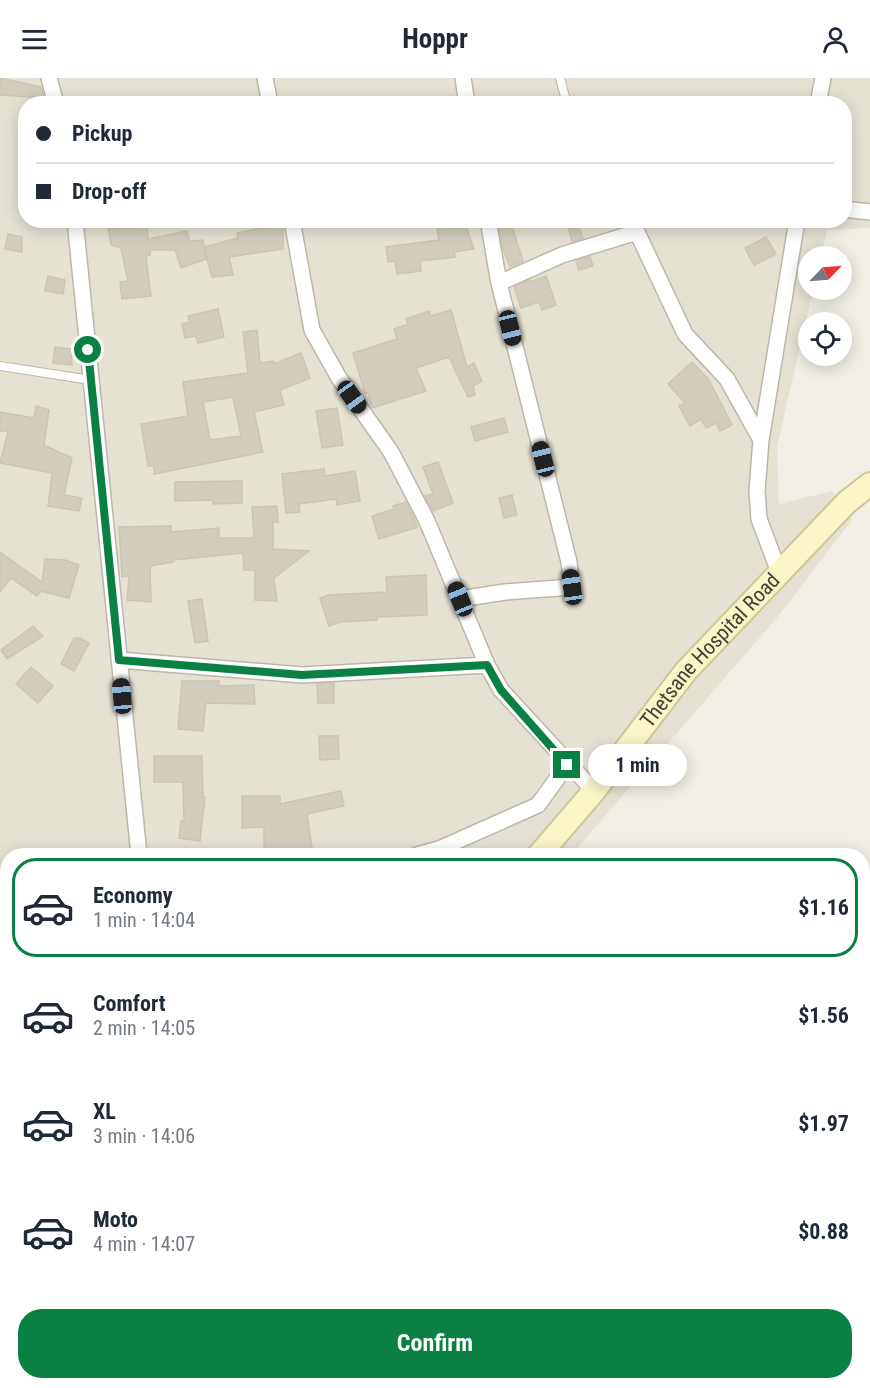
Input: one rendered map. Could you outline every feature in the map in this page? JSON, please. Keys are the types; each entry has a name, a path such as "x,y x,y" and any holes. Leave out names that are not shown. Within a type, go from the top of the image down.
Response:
{"main road":[{"name":"Thetsane Hospital Road","path":"545,848 594,791 686,671 847,502 870,484"}],"street":[{"path":"49,78 54,96"},
{"path":"265,78 268,96"},
{"path":"463,78 466,96"},
{"path":"820,96 823,78"},
{"path":"852,210 870,212"},
{"path":"76,228 138,848"},
{"path":"293,228 312,330 339,378 391,452 427,520 487,665 501,690 567,765 594,791"},
{"path":"460,599 505,592 572,587 566,550 499,283 489,228"},
{"path":"779,572 759,519 757,491 761,440 796,228"},
{"path":"499,283 562,255 637,232 685,334 727,379 761,440"},
{"path":"119,660 302,675 487,665"},
{"path":"441,848 538,805 567,765"}],"lane":[{"path":"560,78 565,96"},
{"path":"0,366 91,380"}],"shaded area":[{"path":"0,78 870,78 870,228 827,230 823,246 798,246 798,300 811,300 808,312 798,312 798,355 777,447 779,504 832,491 852,520 776,619 577,848 0,848"}],"building":[{"path":"0,78 41,87 43,96 18,96 0,95"},
{"path":"108,228 147,228 148,239 187,231 190,241 203,240 206,259 181,268 175,250 150,250 150,255 146,256 151,296 122,299 120,282 128,281 121,248 111,245"},
{"path":"263,228 283,228 283,249 229,257 233,275 212,277 204,247 238,238 237,233"},
{"path":"437,228 467,228 474,249 454,252 455,257 420,261 421,271 397,274 395,261 388,262 386,247 439,240"},
{"path":"499,228 513,228 523,261 510,267 502,246"},
{"path":"568,228 579,228 583,238 572,242"},
{"path":"8,234 22,237 22,252 5,249"},
{"path":"766,237 776,254 754,265 745,248"},
{"path":"590,257 593,266 579,270 576,261"},
{"path":"48,276 65,280 63,294 45,291"},
{"path":"546,276 556,305 542,310 539,302 521,308 514,287"},
{"path":"218,309 224,337 198,343 196,336 185,338 182,324 190,322 188,316"},
{"path":"451,310 467,367 474,363 482,381 473,386 475,395 468,397 449,357 416,368 426,391 372,408 353,353 397,339 394,329 408,324 406,319 429,311 431,316"},
{"path":"257,330 260,363 274,361 274,364 301,353 310,378 280,390 284,405 254,412 263,452 154,474 154,466 148,466 141,424 188,416 183,382 248,373 243,332","holes":["233,397 241,436 210,440 203,402"]},
{"path":"55,347 71,349 72,365 53,363"},
{"path":"692,362 709,380 732,425 720,431 716,423 706,428 701,419 690,426 679,406 685,403 668,384"},
{"path":"36,406 49,410 44,445 72,458 64,495 82,498 79,511 48,506 52,473 0,463 8,431 0,431 0,412 34,418"},
{"path":"337,408 343,445 322,448 316,411"},
{"path":"504,418 508,432 475,441 471,427"},
{"path":"438,462 453,503 433,511 425,496 433,494 423,467"},
{"path":"324,469 325,476 355,471 360,501 337,505 336,499 299,504 300,512 286,513 282,474"},
{"path":"242,481 242,503 213,504 213,500 175,501 175,482"},
{"path":"512,495 517,515 504,518 499,498"},
{"path":"406,502 418,527 379,539 372,516 394,509 393,506"},
{"path":"277,506 278,522 273,522 273,549 309,551 274,578 277,601 255,600 255,570 244,570 243,553 173,560 173,562 150,566 151,602 127,600 129,576 122,577 119,527 171,526 171,532 219,528 219,538 254,538 252,507"},
{"path":"0,552 42,582 45,559 65,560 79,565 69,598 41,591 37,596 11,578 0,592"},
{"path":"426,575 427,615 377,617 377,620 340,622 329,626 320,598 328,595 387,592 386,577"},
{"path":"202,599 208,641 195,643 188,601"},
{"path":"33,626 43,636 7,659 1,650"},
{"path":"74,638 80,638 89,643 74,671 61,664"},
{"path":"31,667 53,686 38,703 16,684"},
{"path":"182,681 219,681 219,686 254,685 255,704 206,703 203,731 178,729"},
{"path":"334,683 334,703 318,703 317,684"},
{"path":"319,736 338,736 339,759 320,760"},
{"path":"154,756 202,756 203,797 205,797 200,841 179,838 181,821 184,821 183,782 154,782"},
{"path":"341,791 344,806 307,814 312,848 264,848 264,827 242,828 242,796 280,796 280,804"}],"route":[{"path":"88,350 119,660 302,675 487,665 501,690 567,765"}]}
